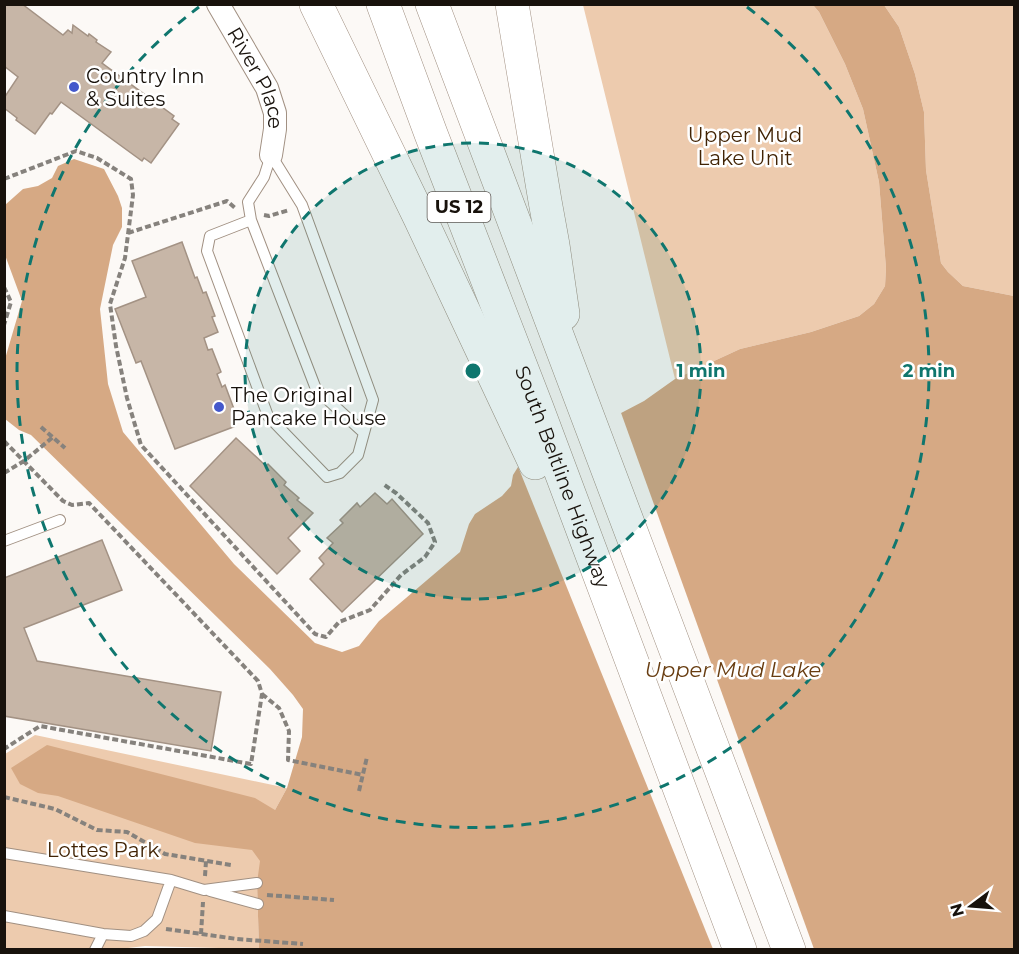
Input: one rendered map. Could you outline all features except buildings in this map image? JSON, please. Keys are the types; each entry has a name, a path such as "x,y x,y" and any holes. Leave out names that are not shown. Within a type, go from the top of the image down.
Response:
{"highway":[{"path":"316,4 526,412 665,750 740,950"},
{"name":"South Beltline Highway","path":"383,4 431,134 526,412"},
{"name":"US 12","path":"432,4 789,950"},
{"path":"512,4 576,383"}],"street":[{"name":"River Place","path":"218,4 267,88 275,113 271,155"}],"lane":[{"path":"251,217 210,236 207,251 268,416 327,477 340,473 358,455 373,400 302,205 271,155"},
{"path":"271,155 264,177 248,202 251,217 316,389 364,433"},
{"path":"4,541 60,520"},
{"path":"4,853 171,880 258,904"},
{"path":"4,916 103,934 131,936 144,931 157,919 171,880"},
{"path":"204,890 257,883"},
{"path":"95,950 103,934"}],"path":[{"path":"4,179 76,152 97,159 131,180 133,195 125,258 110,303 127,398 141,445 315,634 326,637 339,622 370,610 401,575 425,557 435,542 428,523 396,493 382,484"},
{"path":"128,233 228,201 240,213 251,217 269,216 288,211 299,200"},
{"path":"4,286 10,302 4,325"},
{"path":"41,427 65,448"},
{"path":"4,473 24,461 53,437"},
{"path":"4,441 63,501 72,505 89,503 258,681 262,694 251,764 40,726 4,749"},
{"path":"262,694 279,708 289,731 288,760 363,775"},
{"path":"359,791 367,757"},
{"path":"4,797 55,809 97,830 127,832 165,854 231,865"},
{"path":"237,939 303,944"}],"green space":[{"name":"Upper Mud Lake Unit","path":"583,5 813,5 819,12 845,64 863,109 879,182 886,268 885,286 874,304 859,316 811,332 740,349 675,379"},
{"path":"884,5 1014,5 1014,296 963,286 941,263 926,170 924,112 915,74 899,27"},
{"name":"Lottes Park","path":"35,735 287,788 275,810 257,883 259,949 145,946 111,950 5,950 5,754"}],"water":[{"name":"Upper Mud Lake","path":"813,5 884,5 899,27 915,74 924,112 926,170 941,263 963,286 1014,296 1014,949 259,949 257,883 260,861 252,850 195,843 58,796 38,793 20,784 11,768 47,745 255,798 275,810 287,788 302,737 303,709 270,669 31,435 19,430 5,419 5,359 22,301 5,255 5,205 23,189 38,186 52,178 58,166 74,159 104,169 122,208 122,227 113,245 100,309 108,384 123,432 234,564 315,643 342,652 359,646 379,621 460,552 469,524 475,514 502,496 511,486 513,475 518,467 644,401 675,379 740,349 811,332 859,316 874,304 885,286 886,268 879,182 863,109 845,64 819,12"}],"pier":[{"path":"620,410 814,949 713,949 517,464"}],"place":[{"name":"Country Inn & Suites","path":"74,87"},
{"name":"The Original Pancake House","path":"219,407"}]}
